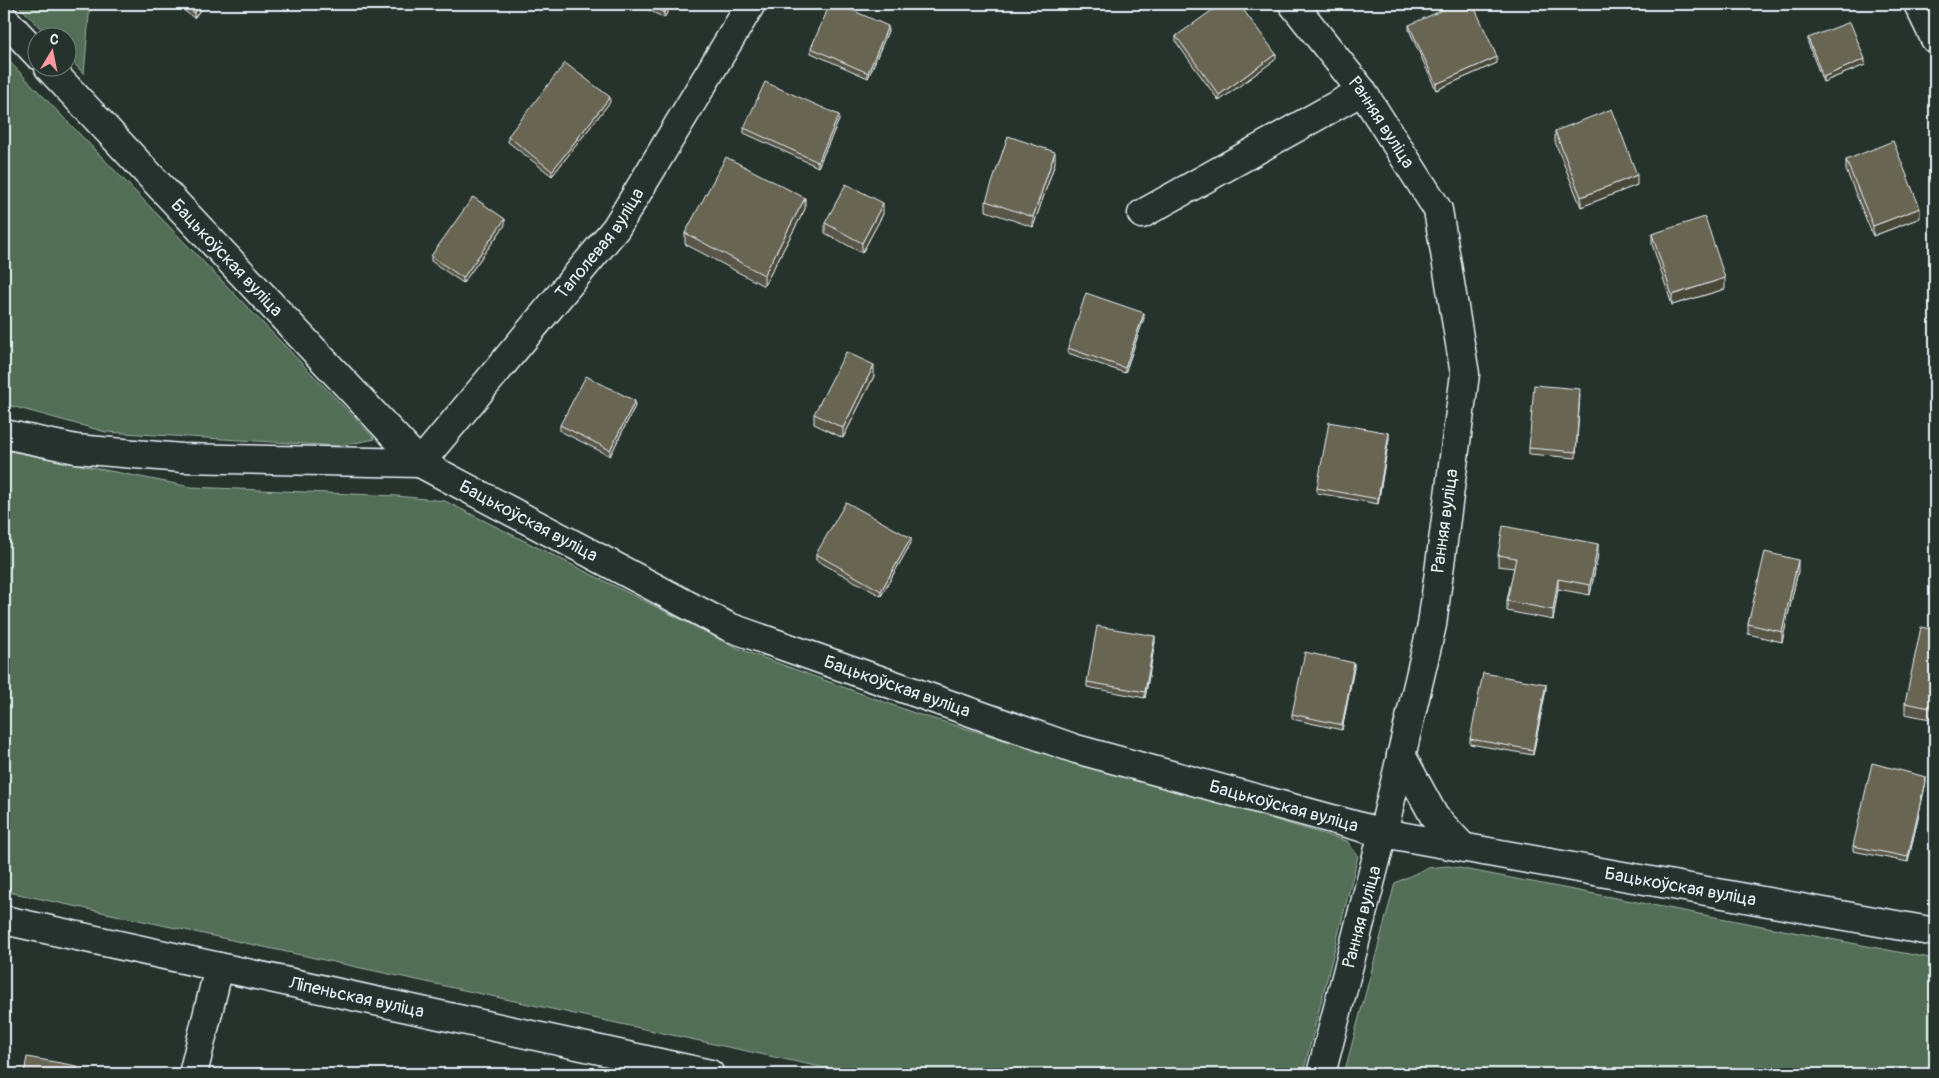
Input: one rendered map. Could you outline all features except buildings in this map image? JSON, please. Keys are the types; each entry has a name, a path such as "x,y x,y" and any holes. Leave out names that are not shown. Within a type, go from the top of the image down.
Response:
{"street":[{"name":"Таполевая вуліца","path":"420,463 616,228 751,4"},
{"name":"Ранняя вуліца","path":"1293,4 1362,91 1438,210 1465,374 1432,625 1384,833 1321,1074"},
{"path":"1918,4 1935,39"},
{"path":"4,19 28,44"},
{"name":"Бацькоўская вуліца","path":"58,78 420,463 729,627 1076,749 1384,833 1935,932"},
{"path":"1142,214 1362,91"},
{"path":"4,434 76,449 182,458 420,463"},
{"path":"1402,755 1434,816 1464,848"},
{"name":"Ліпеньская вуліца","path":"4,920 710,1074"},
{"path":"193,1074 220,967"}],"green space":[{"path":"17,4 90,4 84,74 78,68 78,28 40,28"},
{"path":"4,56 375,439 339,446 106,432 4,404"},
{"path":"4,450 191,487 397,496 445,501 742,650 917,714 1347,841 1358,856 1303,1074 853,1074 4,891"},
{"path":"1448,866 1935,959 1935,1074 1344,1074 1395,883 1427,868"}]}
